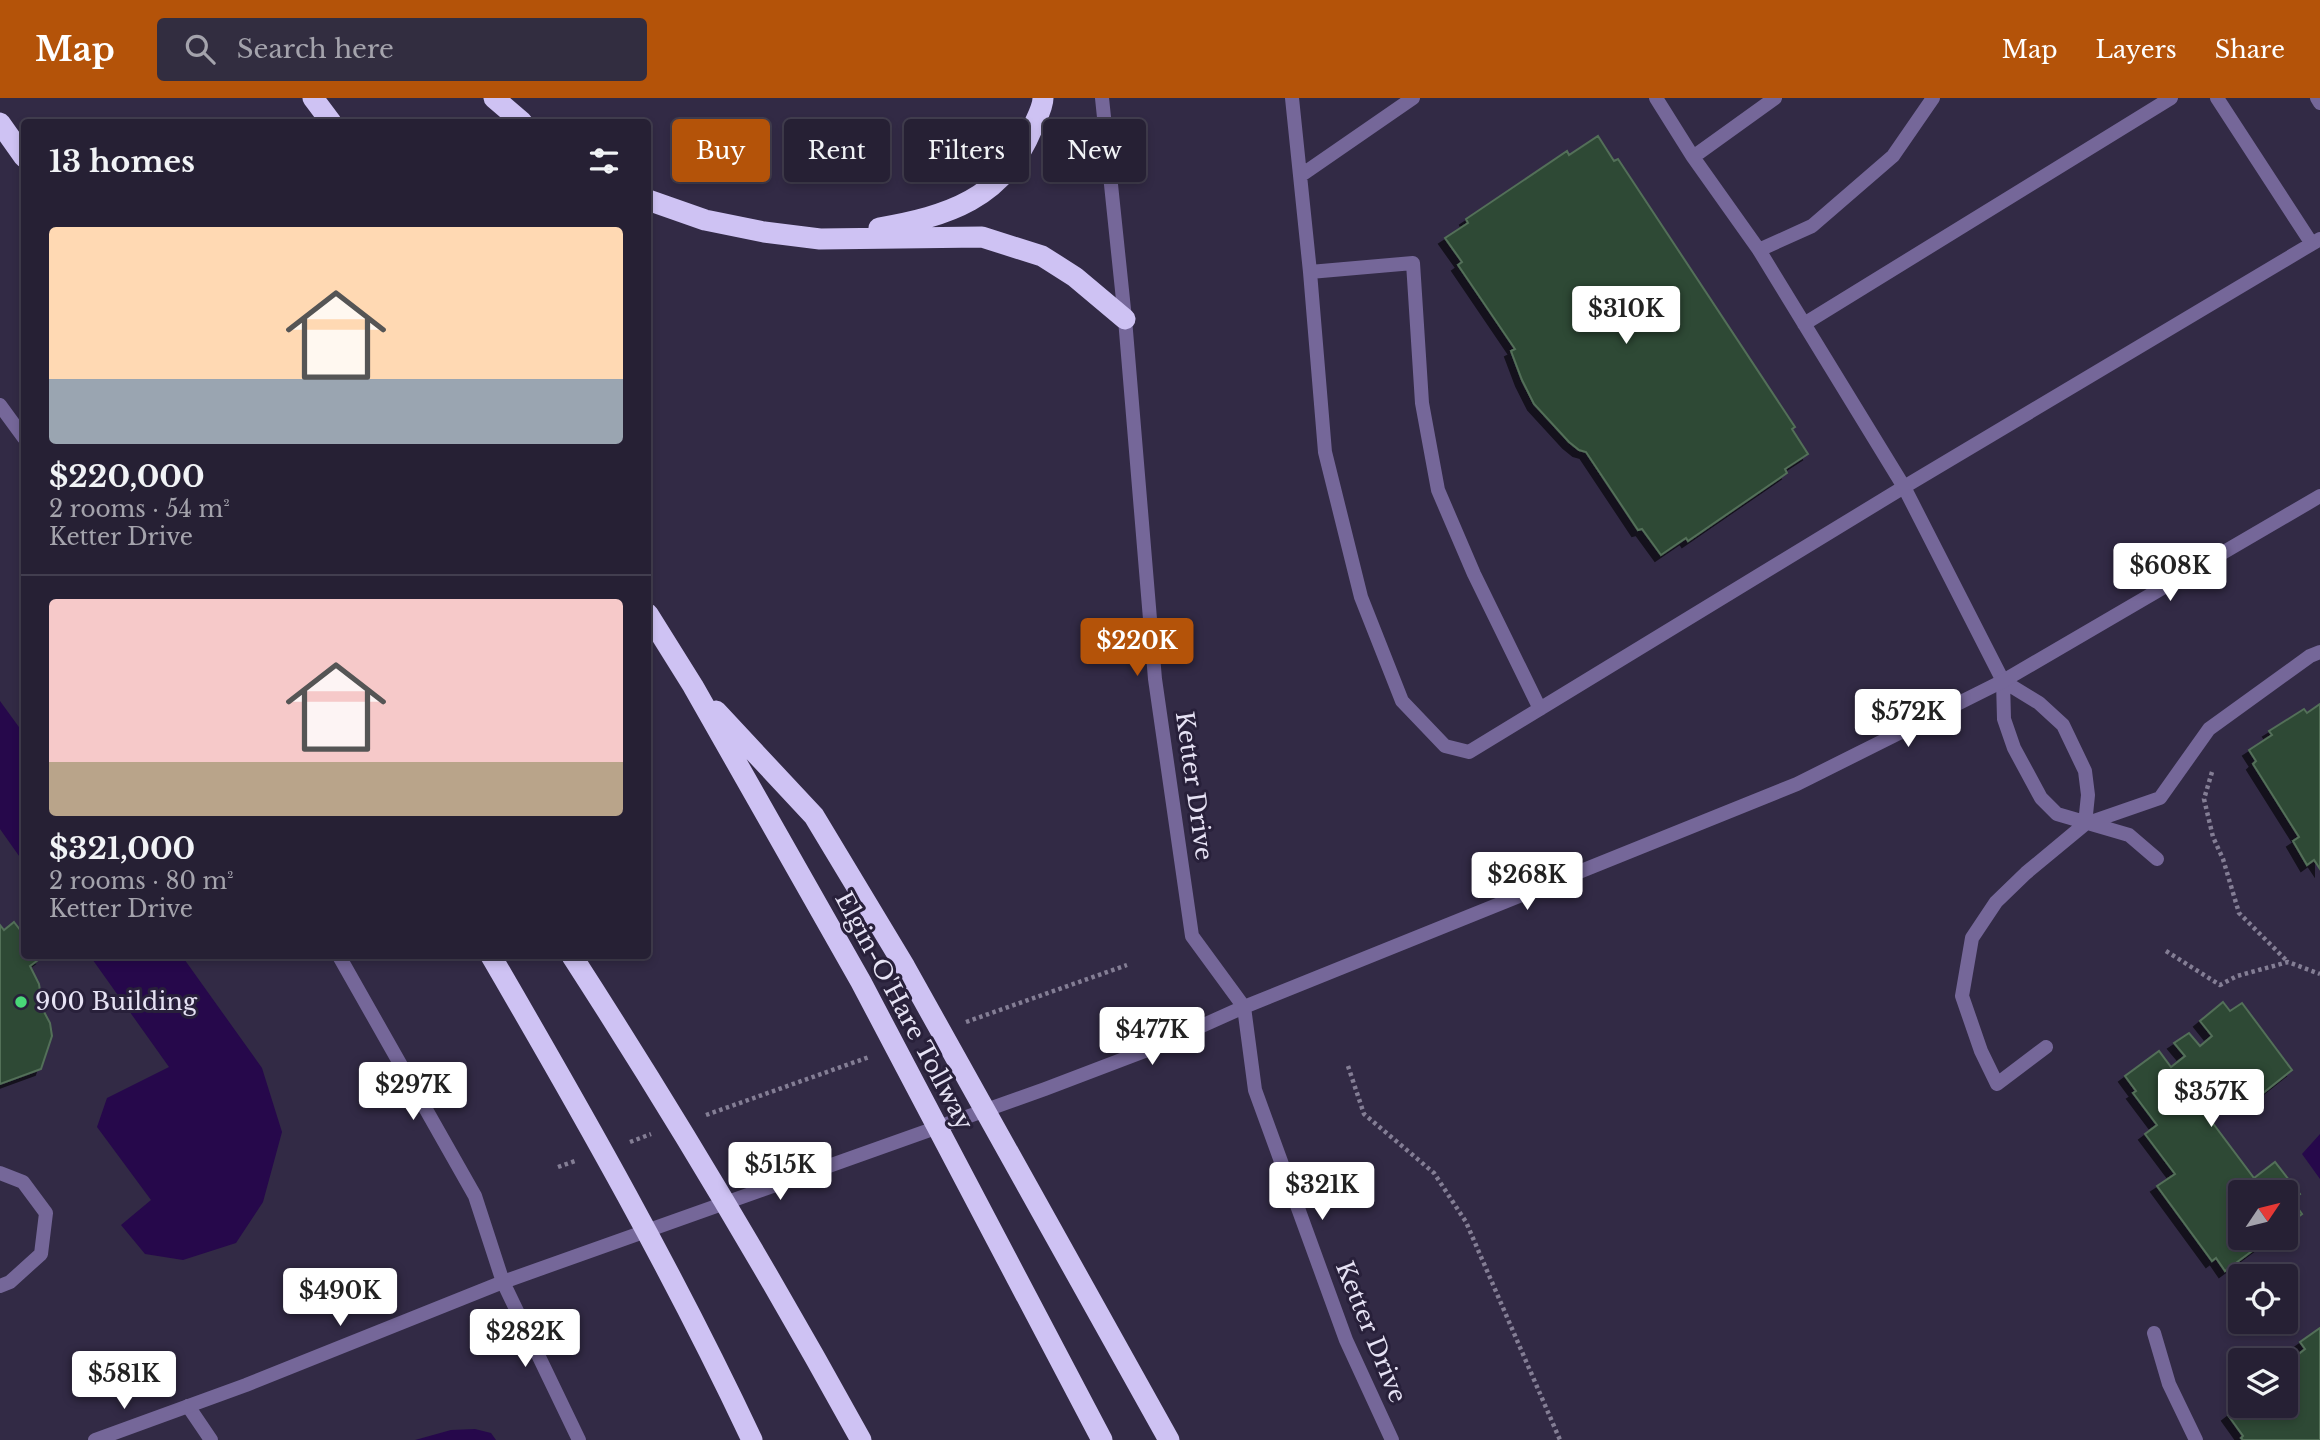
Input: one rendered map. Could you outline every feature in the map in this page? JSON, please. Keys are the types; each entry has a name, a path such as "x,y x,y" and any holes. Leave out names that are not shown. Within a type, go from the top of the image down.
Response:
{"highway":[{"path":"313,98 329,119"},
{"path":"494,98 518,119"},
{"path":"820,239 926,220 967,204 1002,177 1027,141 1043,98"},
{"path":"0,123 21,153"},
{"path":"651,201 705,220 764,232 820,239 982,237 1042,256 1075,278 1125,319"},
{"name":"Elgin-O'Hare Tollway","path":"651,619 693,686 861,982 1102,1440"},
{"path":"693,686 814,816 905,967 1170,1440"},
{"path":"493,959 567,1087 717,1367 752,1440"},
{"path":"574,959 640,1062 801,1331 861,1440"}],"street":[{"name":"Ketter Drive","path":"1102,98 1125,319 1155,679 1192,936 1244,1007 1255,1090 1346,1340 1392,1440"},
{"path":"1292,98 1325,452 1362,597 1402,701 1445,746 1469,752 2316,242 2217,98"},
{"path":"1300,176 1413,98"},
{"path":"1656,98 1759,250 1904,488 2003,681 2004,719 2014,748 2041,798 2057,814 2129,835 2157,859"},
{"path":"1693,156 1775,98"},
{"path":"1759,250 1812,226 1893,156 1933,98"},
{"path":"1804,324 2171,98"},
{"path":"2317,98 2320,103"},
{"path":"1310,272 1413,263 1422,403 1437,490 1474,575 1540,709"},
{"path":"0,405 21,434"},
{"path":"95,1440 246,1385 503,1282 1150,1049 1244,1007 1797,785 2003,681 2320,496"},
{"path":"2046,1047 1997,1084 1981,1051 1962,996 1972,938 1996,902 2085,824 2160,798 2209,729 2310,656 2320,652"},
{"path":"2003,681 2039,703 2063,725 2085,771 2088,795 2085,824"},
{"path":"341,959 475,1196 503,1282 579,1440"},
{"path":"0,1173 23,1182 46,1213 41,1254 10,1282 0,1286"},
{"path":"2154,1333 2169,1384 2196,1440"},
{"path":"188,1406 211,1440"}],"path":[{"path":"2200,744 2219,761 2211,774 2204,799 2213,837 2223,859 2239,913 2288,962 2320,974"},
{"path":"2166,951 2220,985 2237,976 2288,962"},
{"path":"959,1024 1127,965"},
{"path":"700,1117 881,1052"},
{"path":"1348,1066 1364,1114 1434,1173 1466,1222 1560,1440"},
{"path":"623,1144 662,1130"},
{"path":"558,1167 584,1158"}],"shaded area":[{"path":"0,701 21,730 21,859 0,829"},
{"path":"92,959 184,959 262,1068 282,1132 263,1202 236,1243 183,1260 145,1254 121,1225 151,1200 97,1127 107,1098 169,1067"},
{"path":"2320,1134 2320,1179 2302,1154"},
{"path":"475,1429 491,1433 496,1440 415,1440 451,1430"}],"building":[{"path":"1598,136 1614,161 1618,159 1795,427 1792,429 1808,454 1785,469 1787,473 1688,541 1686,538 1661,555 1642,529 1638,530 1586,452 1569,442 1534,404 1511,351 1515,349 1458,265 1462,262 1445,238 1468,223 1466,219 1567,151 1569,155"},
{"path":"2320,704 2320,869 2314,860 2307,865 2293,841 2299,837 2253,764 2256,761 2249,750 2272,735 2269,731 2304,709 2307,713"},
{"name":"900 Building","path":"14,922 21,931 21,959 40,959 30,966 39,984 43,1010 50,1023 52,1036 41,1069 0,1084 0,925 4,930"},
{"path":"2223,1002 2230,1011 2242,1003 2292,1070 2258,1097 2244,1079 2203,1110 2254,1178 2275,1162 2289,1180 2228,1180 2228,1250 2253,1250 2234,1264 2228,1264 2225,1271 2216,1258 2212,1261 2157,1186 2175,1174 2145,1134 2157,1125 2133,1093 2136,1091 2125,1076 2159,1051 2171,1067 2185,1056 2174,1043 2189,1033 2200,1046 2212,1036 2200,1021"},
{"path":"2320,1328 2320,1440 2243,1440 2230,1418 2298,1418 2298,1355 2305,1349 2300,1342"}],"place":[{"name":"900 Building","path":"21,1002"}]}
